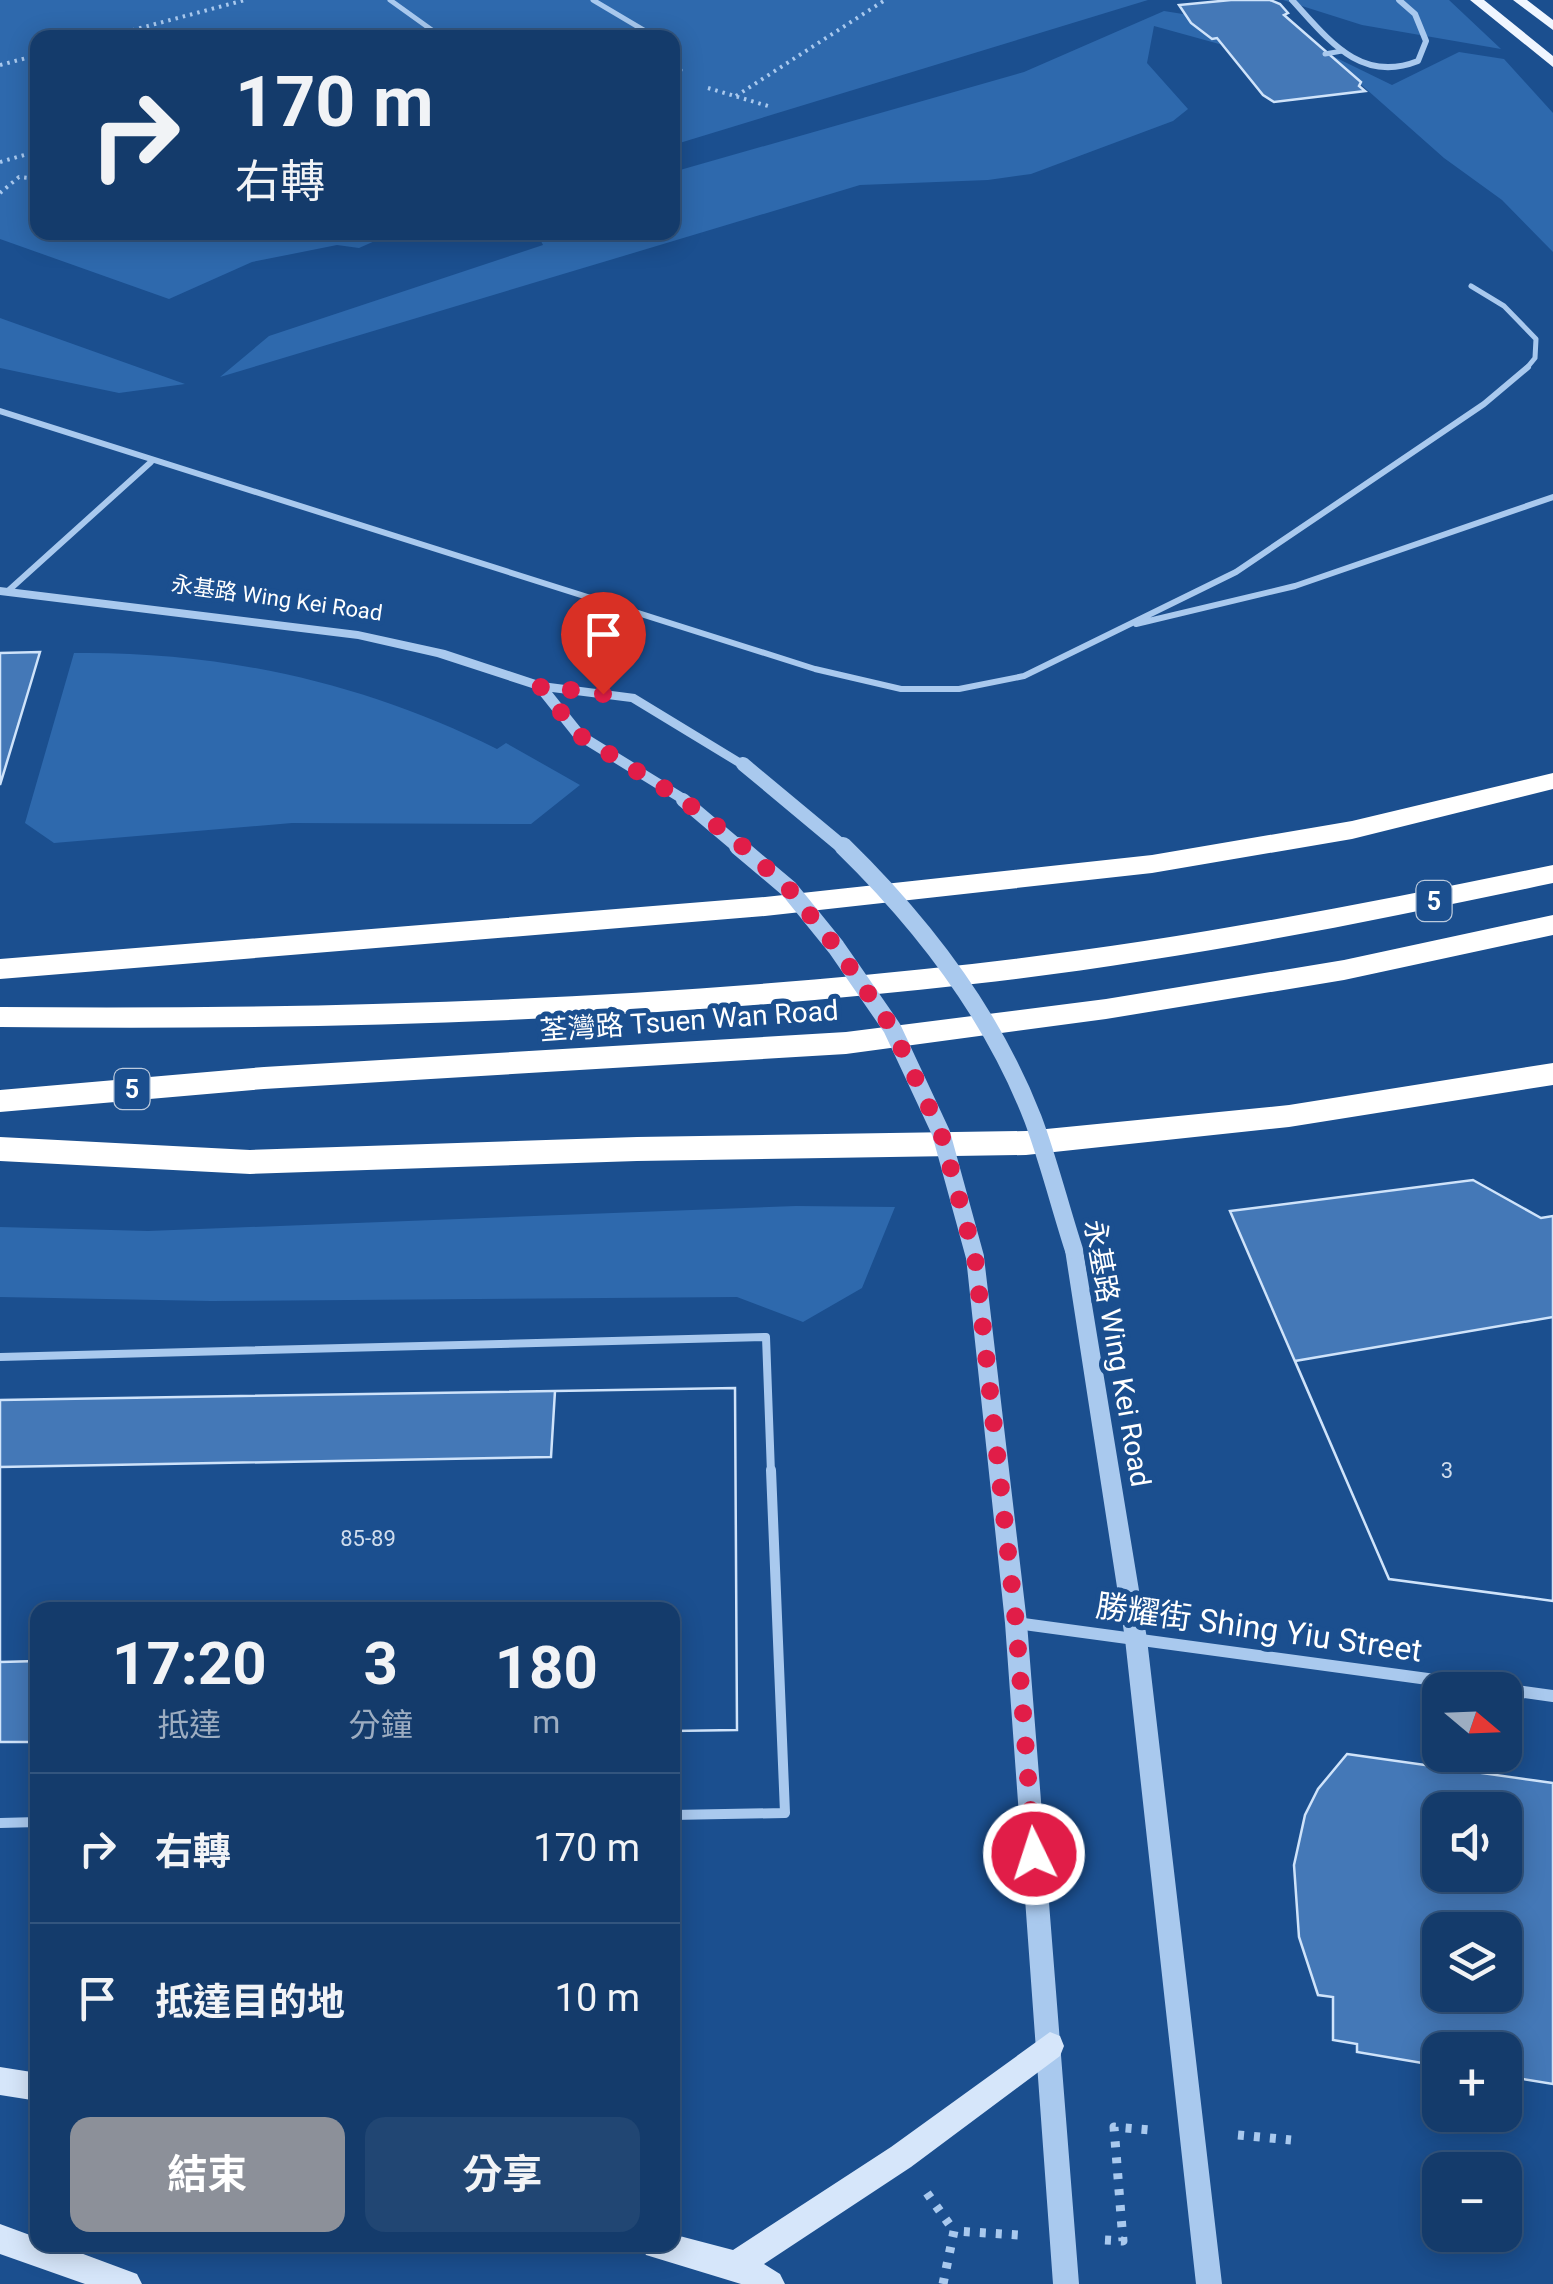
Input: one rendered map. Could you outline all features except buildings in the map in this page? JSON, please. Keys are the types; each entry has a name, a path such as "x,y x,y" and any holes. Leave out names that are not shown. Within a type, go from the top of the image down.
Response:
{"highway":[{"path":"0,970 924,891 1229,854 1449,811 1553,781"},
{"name":"荃灣路 Tsuen Wan Road","path":"0,1017 212,1022 362,1018 588,1008 831,989 1149,950 1421,904 1553,874"},
{"name":"荃灣路 Tsuen Wan Road","path":"0,1102 264,1078 846,1043 1106,1009 1344,970 1553,925"},
{"path":"0,1149 250,1162 637,1149 1026,1142 1289,1116 1553,1074"}],"main road":[{"path":"1476,0 1553,63"},
{"path":"1519,0 1553,26"},
{"path":"736,2265 901,2157 1050,2046"},
{"path":"0,2081 30,2086"},
{"path":"0,2239 30,2250"},
{"path":"680,2251 736,2265 770,2284"},
{"path":"37,2252 128,2284"}],"street":[{"path":"1292,0 1342,52 1359,63 1382,69 1418,62 1426,41 1415,14 1399,0"},
{"name":"永基路 Wing Kei Road","path":"4,591 358,635 440,653 540,686 635,698 743,764 804,808 859,857 912,918 974,1003 1032,1118 1074,1250 1136,1639 1209,2284"},
{"path":"540,686 579,735 683,800 789,889 836,947 892,1028 941,1133 975,1257 1016,1623 1066,2284"},
{"name":"勝耀街 Shing Yiu Street","path":"1016,1623 1553,1696"}],"lane":[{"path":"390,0 432,30"},
{"path":"592,0 643,30"},
{"path":"1325,54 1342,52"},
{"path":"0,411 814,669 900,689 958,689 1024,676 1236,572 1484,404 1526,370 1534,358 1536,339 1504,306 1471,286"},
{"path":"4,591 151,462"},
{"path":"1126,625 1182,617 1292,588 1553,497"},
{"path":"0,1357 766,1337 785,1813 680,1814"},
{"path":"0,1823 30,1822"}],"path":[{"path":"133,30 245,0"},
{"path":"736,96 885,0"},
{"path":"0,65 30,57"},
{"path":"712,89 768,106"},
{"path":"0,162 30,153"},
{"path":"0,193 19,176 30,178"}],"shaded area":[{"path":"0,0 1148,0 680,143 680,30 30,30 30,240 377,240 359,248 337,245 252,262 169,299 0,239"},
{"path":"1283,0 1449,0 1501,49 1362,25"},
{"path":"1164,11 1277,29 1392,85 1459,52 1504,59 1553,113 1553,252 1502,200 1444,158 1348,73 1154,26 1147,63 1188,109 1173,121 1031,174 988,180 860,185 680,239 680,170 1024,72"},
{"path":"540,240 677,240 220,377 269,336 543,245"},
{"path":"0,318 185,384 119,393 0,368"},
{"path":"74,653 184,658 238,665 344,689 447,726 497,749 506,743 580,785 531,824 292,823 54,843 25,823"},
{"path":"796,1206 895,1207 862,1288 803,1322 737,1297 211,1301 0,1297 0,1227 148,1231"}],"route":[{"path":"603,694 540,686 579,735 683,800 789,889 836,947 892,1028 941,1133 975,1257 1016,1623 1034,1854"}]}
